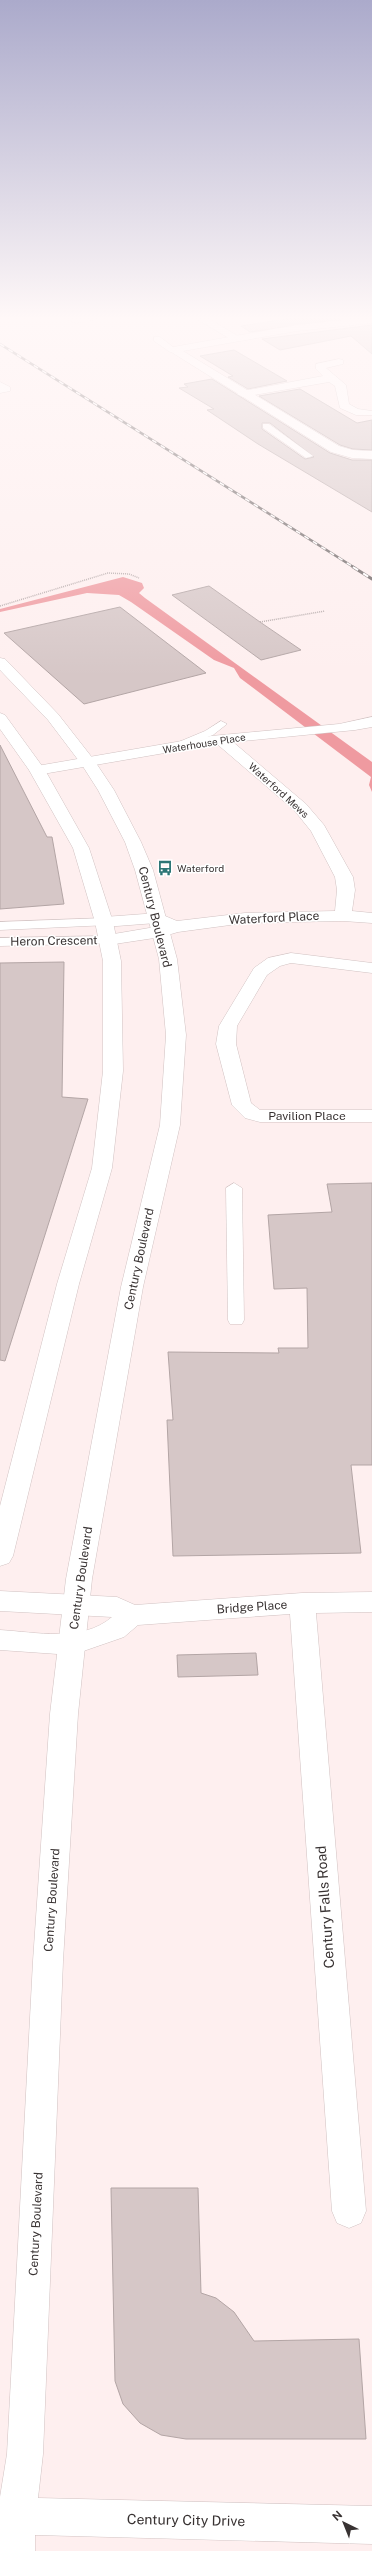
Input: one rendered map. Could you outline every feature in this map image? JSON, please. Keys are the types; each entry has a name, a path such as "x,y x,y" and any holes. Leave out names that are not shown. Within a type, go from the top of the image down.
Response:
{"street":[{"path":"317,438 342,452 372,455"},
{"name":"Century Boulevard","path":"0,662 54,717 88,762 106,790 133,842 165,926 176,1035 170,1125 132,1287 79,1579 76,1606 62,1736 48,1961 25,2454 11,2528"},
{"path":"0,718 38,770 81,848 106,931 112,961 113,1071 102,1168 68,1284 0,1556"},
{"name":"Waterhouse Place","path":"38,770 168,748 221,731 295,732 333,729 372,722"},
{"name":"Waterford Mews","path":"221,731 300,807 318,829 344,877 346,890 343,916"},
{"name":"Waterford Place","path":"106,931 245,918 343,916 372,918"},
{"name":"Pavilion Place","path":"372,968 297,958 274,962 260,972 228,1026 226,1044 242,1105 252,1114 260,1116 372,1116"},
{"name":"Bridge Place","path":"0,1601 117,1607 132,1615 302,1603 372,1602"},
{"name":"Century Falls Road","path":"302,1603 349,2211"},
{"path":"0,1640 72,1645 115,1630 132,1615"},
{"name":"Century City Drive","path":"11,2528 372,2525"}],"lane":[{"path":"284,438 310,456"},
{"path":"287,440 297,438"},
{"name":"Heron Crescent","path":"0,926 106,931"},
{"name":"Heron Crescent","path":"0,942 106,931"},
{"path":"234,1188 236,1320"}],"path":[{"path":"0,606 108,573 129,574 139,578"},
{"path":"260,622 325,611"}],"shaded area":[{"path":"123,577 142,583 144,588 139,593 145,598 372,762 372,792 369,785 371,777 240,678 234,668 214,660 119,595 87,593 0,612 0,609"}],"building":[{"path":"249,438 275,438 305,459 314,457 289,438 306,438 330,453 352,460 372,460 372,512"},
{"path":"329,438 372,438 372,450 353,449 340,445"},
{"path":"209,586 301,650 261,660 172,595"},
{"path":"120,607 206,673 84,704 4,633"},
{"path":"0,745 47,837 52,837 64,904 0,909"},
{"path":"64,962 62,1097 88,1099 5,1361 0,1360 0,963"},
{"path":"372,1183 372,1465 351,1465 361,1553 173,1556 167,1420 173,1420 168,1352 279,1353 278,1348 308,1348 307,1288 274,1289 268,1215 332,1212 327,1184"},
{"path":"256,1653 258,1675 178,1677 177,1655"},
{"path":"111,2188 198,2188 201,2293 216,2298 234,2312 254,2341 359,2339 366,2439 186,2439 161,2435 140,2423 123,2404 115,2381"}],"railway":[{"path":"149,438 355,568"},
{"path":"353,567 372,579"}],"place":[{"name":"Waterford","path":"165,868"}]}
